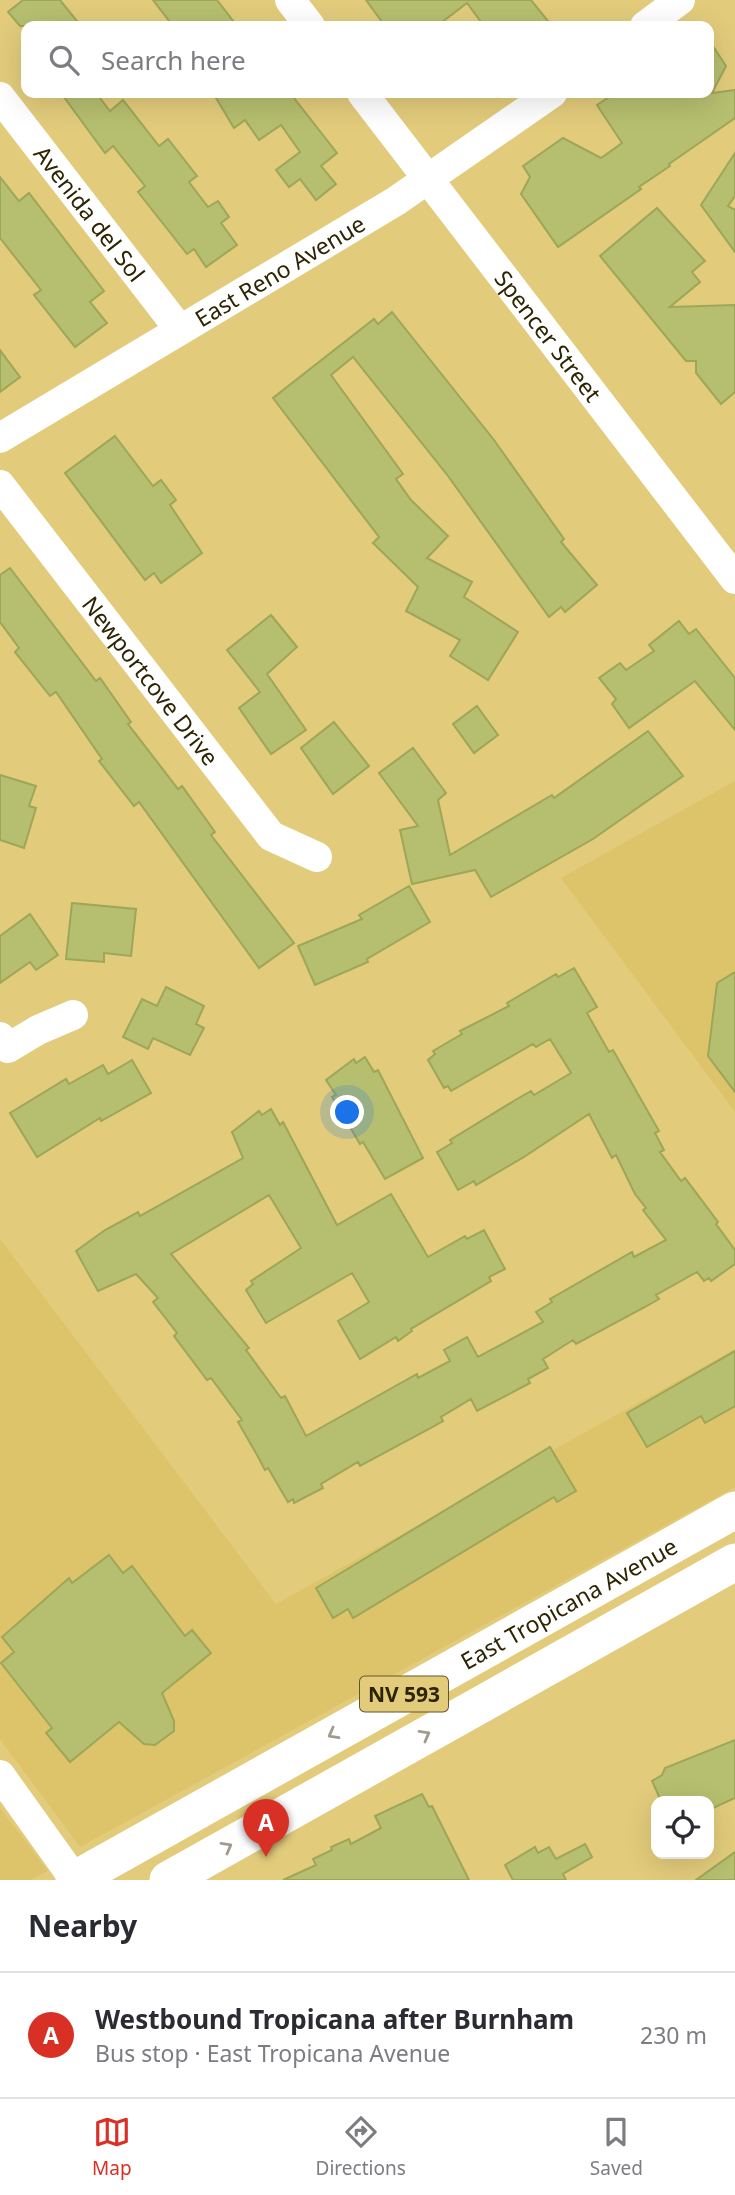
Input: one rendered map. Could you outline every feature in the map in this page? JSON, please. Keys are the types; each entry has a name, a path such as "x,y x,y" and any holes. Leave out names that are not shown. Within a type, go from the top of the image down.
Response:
{"main road":[{"name":"East Tropicana Avenue","path":"75,1880 735,1510"},
{"path":"667,1600 673,1581 685,1567 735,1532"},
{"path":"503,1691 551,1645 633,1594 653,1578 673,1546"},
{"name":"East Tropicana Avenue","path":"168,1880 735,1562"},
{"path":"113,1880 149,1860 169,1828"}],"street":[{"path":"290,0 306,21"},
{"path":"652,21 680,0"},
{"name":"Avenida del Sol","path":"0,97 180,330"},
{"name":"Spencer Street","path":"366,98 735,579"},
{"name":"East Reno Avenue","path":"0,438 430,178 545,98"},
{"name":"Newportcove Drive","path":"0,485 271,836 317,857"},
{"path":"0,1037 8,1048 38,1030 72,1015"},
{"path":"0,1775 75,1880"}],"shaded area":[{"path":"735,781 735,1112 561,878"},
{"path":"0,1239 276,1604 735,1349 735,1487 80,1847 0,1739"},
{"path":"0,1808 48,1871 30,1880 0,1880"}],"building":[{"path":"23,0 60,0 77,21 21,21 20,26 8,12"},
{"path":"153,0 217,0 233,21 169,21"},
{"path":"366,0 531,0 548,21 480,21 467,3 444,21 381,21"},
{"path":"714,48 726,66 714,89"},
{"path":"735,90 735,118 558,247 521,194 530,177 523,166 563,138 601,158 622,143 597,105 608,98 714,98 714,93"},
{"path":"65,98 100,98 110,111 123,100 159,146 168,139 197,176 189,182 208,207 218,201 229,217 221,223 237,245 206,267 194,249 187,254 138,192 145,186 113,146 105,153"},
{"path":"216,98 294,98 337,153 321,166 336,184 316,200 300,179 289,187 276,170 300,152 281,125 259,140 245,120 234,128"},
{"path":"735,153 735,196 728,206 735,210 735,252 701,205"},
{"path":"0,177 19,201 29,193 104,291 90,302 107,323 75,347 34,295 41,290 0,238"},
{"path":"657,208 705,261 692,272 700,282 670,307 735,305 735,392 721,404 696,373 696,361 686,361 600,256"},
{"path":"392,312 494,440 564,539 561,542 597,585 565,612 561,607 549,617 448,476 353,357 331,375 403,474 396,479 411,500 448,536 427,558 472,582 464,597 518,632 488,680 450,656 460,640 406,611 418,587 373,543 379,537 273,398 374,319 378,324"},
{"path":"0,350 20,377 0,392"},
{"path":"115,436 153,486 161,480 176,500 170,505 202,553 161,583 154,573 145,580 65,473"},
{"path":"10,568 96,681 100,678 131,722 128,724 178,789 182,786 215,832 211,835 294,943 259,968 139,802 134,806 99,761 102,759 56,692 50,696 15,652 19,648 0,622 0,575"},
{"path":"271,615 297,647 267,674 306,730 271,754 239,708 260,692 227,650"},
{"path":"679,621 689,634 696,629 735,678 735,730 695,681 629,728 612,704 616,699 599,678 620,663 626,670 654,651 649,645"},
{"path":"477,706 498,735 474,753 453,724"},
{"path":"334,722 369,766 333,794 301,748"},
{"path":"648,731 683,776 593,839 491,897 475,870 412,884 400,830 418,826 379,773 413,748 446,793 438,800 450,855 552,795 554,798"},
{"path":"0,775 36,786 29,806 36,808 24,848 0,840"},
{"path":"409,886 430,922 367,959 368,962 315,985 298,946 362,919 359,915"},
{"path":"72,903 136,909 131,956 104,953 104,962 66,959"},
{"path":"30,914 58,955 36,970 30,962 0,983 0,936"},
{"path":"574,968 597,1007 587,1013 609,1052 613,1050 659,1131 655,1133 664,1150 660,1152 681,1181 685,1178 718,1222 716,1224 735,1250 735,1264 711,1281 709,1278 704,1281 697,1272 656,1295 659,1299 645,1307 576,1344 573,1340 543,1359 548,1368 528,1379 530,1383 477,1411 471,1399 441,1417 443,1421 429,1429 360,1466 358,1462 321,1484 323,1488 294,1503 293,1499 288,1502 268,1468 265,1470 238,1422 242,1420 211,1378 207,1380 174,1336 177,1333 153,1302 158,1298 136,1274 98,1291 76,1251 105,1230 138,1212 140,1216 243,1158 232,1132 259,1111 262,1115 271,1109 280,1125 283,1122 337,1225 391,1194 428,1257 465,1236 467,1239 484,1230 505,1269 489,1277 491,1281 411,1329 412,1331 398,1341 396,1337 360,1359 338,1321 369,1302 352,1273 266,1323 246,1290 253,1284 251,1281 301,1248 269,1195 171,1254 249,1348 246,1350 281,1398 285,1396 306,1436 417,1374 418,1378 450,1361 444,1350 467,1337 478,1357 543,1322 536,1312 552,1302 550,1299 632,1252 634,1257 666,1240 643,1210 646,1208 635,1194 616,1155 612,1158 589,1114 476,1185 474,1181 458,1190 437,1152 452,1143 450,1140 517,1099 531,1091 534,1095 571,1073 550,1039 536,1047 533,1044 451,1091 448,1086 444,1088 428,1060 435,1054 433,1051 462,1034 460,1031 509,1006 507,1003 556,974 558,977"},
{"path":"735,972 735,1092 708,1056 717,983"},
{"path":"166,987 204,1006 196,1024 204,1028 190,1055 153,1038 148,1049 123,1037 142,999 157,1006"},
{"path":"365,1057 374,1072 378,1070 423,1158 385,1179 363,1142 360,1144 332,1097 336,1095 326,1080 354,1059 356,1063"},
{"path":"132,1060 151,1093 101,1121 100,1118 37,1157 10,1113 66,1079 69,1084 103,1065 108,1074"},
{"path":"735,1351 735,1406 705,1423 701,1416 647,1447 627,1413"},
{"path":"550,1447 576,1491 557,1502 554,1497 353,1618 348,1609 333,1618 316,1588"},
{"path":"109,1555 123,1573 132,1566 185,1636 192,1630 211,1653 162,1693 174,1721 174,1731 155,1745 144,1744 119,1722 70,1762 46,1733 52,1728 1,1663 14,1652 2,1637 69,1578 72,1583"},
{"path":"735,1740 735,1798 714,1808 714,1796 659,1796 652,1781 662,1775 665,1768"},
{"path":"422,1794 429,1807 432,1806 469,1880 283,1880 316,1865 313,1859 332,1850 331,1847 349,1839 351,1844 381,1828 375,1816"},
{"path":"585,1844 592,1857 563,1874 566,1880 513,1880 505,1865 535,1847 538,1853 549,1847 556,1859"},
{"path":"735,1852 735,1880 696,1880"}],"place":[{"name":"Westbound Tropicana after Burnham","path":"266,1857"}]}
